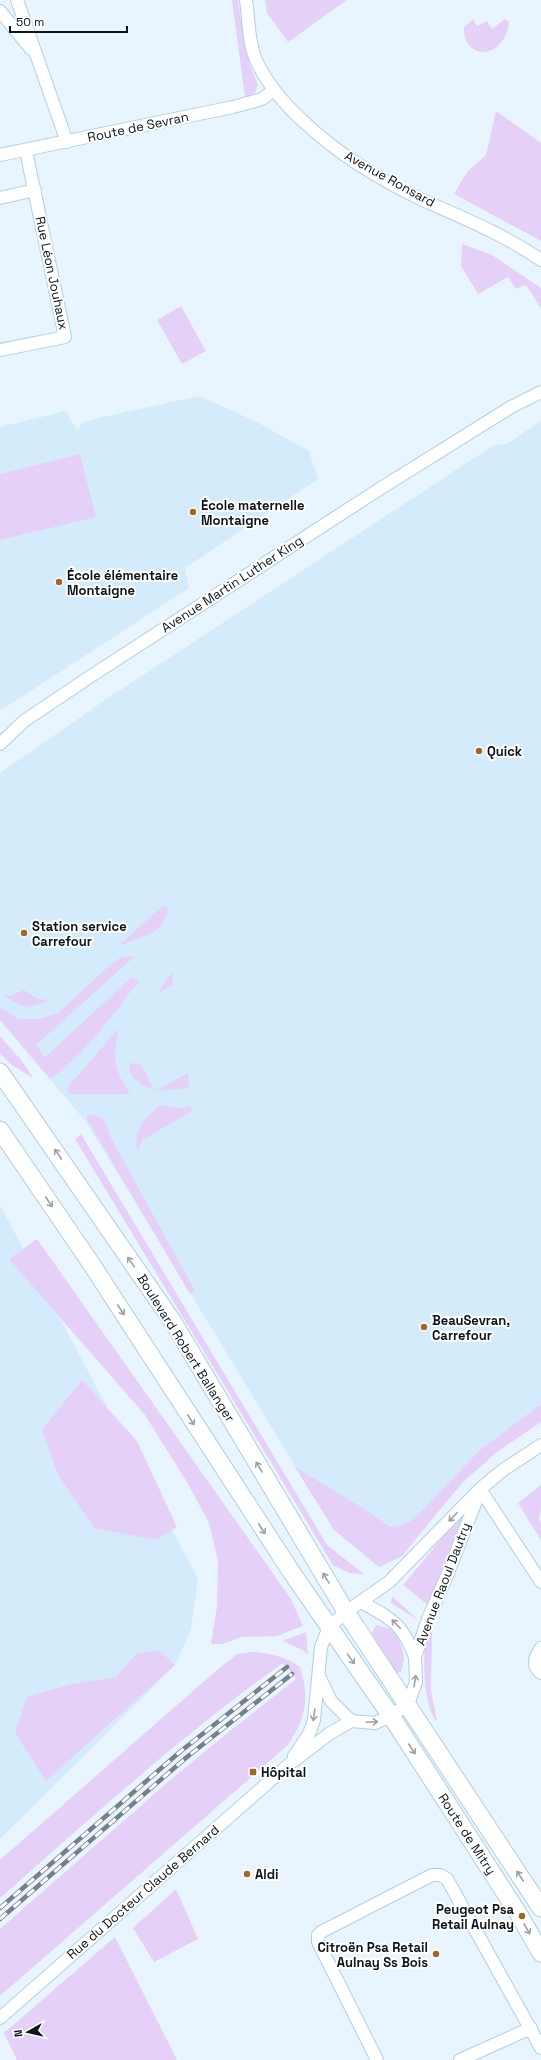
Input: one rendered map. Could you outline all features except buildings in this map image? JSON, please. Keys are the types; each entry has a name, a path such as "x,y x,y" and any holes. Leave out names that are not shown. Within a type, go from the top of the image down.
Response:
{"main road":[{"name":"Boulevard Robert Ballanger","path":"0,1072 173,1322 346,1612 373,1651"},
{"path":"0,1130 92,1265 214,1454 329,1627"},
{"name":"Route de Mitry","path":"329,1627 391,1716 518,1913 541,1953"},
{"name":"Route de Mitry","path":"373,1651 541,1908"}],"street":[{"path":"17,0 67,142"},
{"name":"Avenue Ronsard","path":"246,0 256,59 274,90 315,132 352,161 424,200 501,234 541,260"},
{"path":"0,11 36,54"},
{"name":"Route de Sevran","path":"0,155 26,151 238,106 262,99 274,90"},
{"name":"Rue Léon Jouhaux","path":"0,350 66,337 26,151"},
{"path":"0,198 35,190"},
{"name":"Avenue Martin Luther King","path":"511,407 541,383"},
{"name":"Avenue Martin Luther King","path":"0,744 24,721 88,678 378,490 511,407 541,392"},
{"name":"Avenue Raoul Dautry","path":"346,1612 389,1582 480,1489 503,1470 541,1445"},
{"path":"480,1489 541,1582"},
{"name":"Avenue Raoul Dautry","path":"408,1704 416,1682 416,1657 428,1619 448,1573 480,1489"},
{"path":"361,1602 395,1622 407,1637 416,1657"},
{"path":"329,1627 346,1612"},
{"name":"Rue du Docteur Claude Bernard","path":"287,1766 309,1734 314,1720 321,1647 329,1627"},
{"path":"541,1648 534,1660 535,1666 541,1673"},
{"path":"319,1676 331,1701 351,1721 375,1723 391,1716 408,1704"},
{"name":"Rue du Docteur Claude Bernard","path":"0,2018 287,1766 328,1734 351,1721"},
{"path":"377,2060 318,1942 318,1936 321,1932 432,1875 440,1875 447,1879 541,2048"},
{"path":"460,2060 531,2028"}],"shaded area":[{"path":"232,0 238,0 245,48 258,85 255,93 245,97"},
{"path":"265,0 347,0 288,42 267,13"},
{"path":"473,19 477,26 487,21 492,29 505,19 509,22 506,35 500,44 492,50 484,52 469,46 465,38 464,27"},
{"path":"496,111 541,143 541,241 454,194 467,172 486,155"},
{"path":"462,244 492,255 541,288 541,308 526,285 516,289 508,277 478,294 461,266"},
{"path":"181,306 206,351 182,364 157,320"},
{"path":"199,396 257,422 309,451 318,479 185,568 189,588 0,711 0,427 66,411 77,431 82,423 94,419"},
{"path":"541,421 541,1422 498,1451 462,1483 402,1556 379,1567 334,1530 87,1123 0,1020 0,773 108,698 494,445 507,444"},
{"path":"80,454 96,517 0,540 0,474"},
{"path":"164,905 168,909 166,918 156,930 142,938 118,946"},
{"path":"135,956 36,1045 45,1057 132,977 139,981 87,1046 50,1079 0,1020 0,1008 19,1019 39,1019 58,1013 110,965 120,958"},
{"path":"172,972 173,985 157,994"},
{"path":"24,990 38,999 51,1000 37,1005 26,1006 10,1000 4,995 10,996"},
{"path":"119,1028 115,1055 116,1062 121,1078 130,1094 69,1094 67,1088"},
{"path":"0,1036 22,1061 33,1078 13,1066 0,1054"},
{"path":"130,1064 141,1064 154,1090 142,1085 131,1075"},
{"path":"188,1073 189,1088 157,1090"},
{"path":"160,1105 178,1108 191,1106 192,1111 143,1140 137,1151 136,1143 138,1130 144,1120"},
{"path":"87,1114 101,1117 105,1122 110,1136 195,1291 190,1294 87,1119"},
{"path":"81,1134 327,1545 364,1574 349,1573 333,1565 75,1139"},
{"path":"0,1205 198,1579 191,1629 175,1665 0,1839"},
{"path":"37,1239 291,1599 303,1626 277,1636 242,1637 222,1644 211,1644 217,1606 218,1561 209,1523 188,1484 145,1415 9,1259"},
{"path":"82,1380 137,1441 177,1527 156,1540 94,1528 58,1475 42,1430"},
{"path":"541,1404 541,1422 498,1451 462,1483 402,1556 379,1567 334,1530 295,1467 363,1508 390,1527 406,1523 416,1517 480,1450"},
{"path":"541,1485 541,1509 539,1519 541,1523 541,1540 518,1503"},
{"path":"466,1509 428,1605 403,1585"},
{"path":"392,1596 418,1620 391,1603"},
{"path":"376,1625 392,1629 401,1645 404,1660 401,1672 396,1673 372,1633"},
{"path":"432,1631 431,1691 437,1721 429,1706 424,1672 426,1641"},
{"path":"306,1632 308,1655 303,1650 282,1641"},
{"path":"159,1650 175,1665 46,1781 15,1733 27,1696 73,1684 116,1677 136,1654"},
{"path":"253,1652 278,1656 300,1667 305,1688 304,1707 299,1726 288,1745 0,1996 0,1929 169,1781 296,1679 283,1663 246,1690 138,1777 0,1898 0,1860 218,1669 237,1654"},
{"path":"176,1889 198,1939 154,1962 133,1928"},
{"path":"115,1937 177,2060 17,2060 4,2033"}],"railway":[{"path":"0,1908 181,1751 287,1667"},
{"path":"0,1919 187,1757 292,1674"}],"place":[{"name":"École maternelle Montaigne","path":"193,512"},
{"name":"École élémentaire Montaigne","path":"59,582"},
{"name":"Quick","path":"479,751"},
{"name":"Station service Carrefour","path":"24,933"},
{"name":"BeauSevran, Carrefour","path":"424,1327"},
{"name":"Hôpital","path":"253,1772"},
{"name":"Aldi","path":"247,1874"},
{"name":"Peugeot Psa Retail Aulnay","path":"522,1916"},
{"name":"Citroën Psa Retail Aulnay Ss Bois","path":"436,1954"}]}
